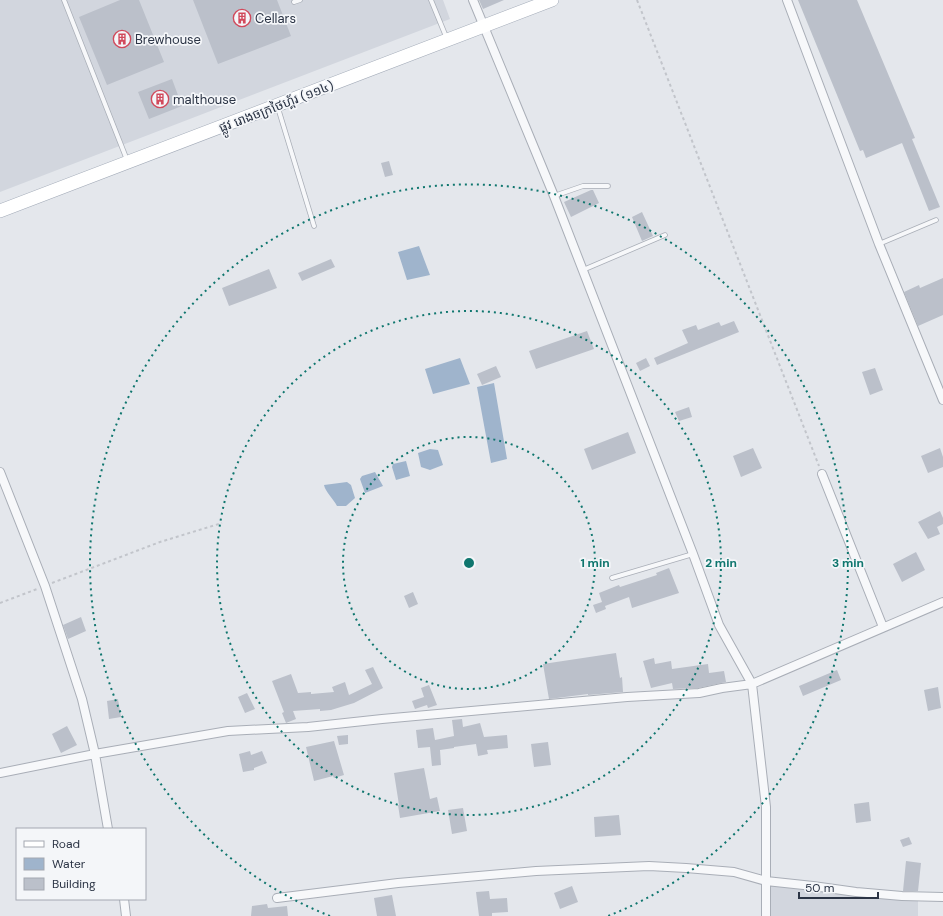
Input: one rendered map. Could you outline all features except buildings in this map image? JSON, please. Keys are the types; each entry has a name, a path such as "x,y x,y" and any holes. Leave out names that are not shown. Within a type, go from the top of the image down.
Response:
{"main road":[{"name":"ផ្លូវ រោងចក្រថៃហ្គ័រ (១១៤)","path":"0,212 552,0"}],"street":[{"path":"473,0 554,196 693,554 719,625 752,684 766,807 766,916"},
{"path":"787,0 879,244 943,400"},
{"path":"0,472 45,586 82,699 108,828"},
{"path":"822,474 883,627"},
{"path":"0,774 94,754 228,731 308,727 627,697 699,693 752,684 943,602"},
{"path":"277,898 398,883 536,871 649,866 734,872 766,881 902,896 943,897"},
{"path":"124,900 126,916"}],"lane":[{"path":"64,0 128,162"},
{"path":"294,2 300,0"},
{"path":"431,0 447,40"},
{"path":"277,105 314,226"},
{"path":"554,196 583,186 608,186"},
{"path":"879,244 936,220"},
{"path":"582,271 665,235"},
{"path":"612,578 693,554"}],"path":[{"path":"637,0 822,474"},
{"path":"0,603 160,542 222,522"}],"shaded area":[{"path":"0,0 443,0 450,19 0,192"},
{"path":"768,884 918,900 918,916 769,916"}],"water":[{"path":"419,246 430,275 407,280 398,252"},
{"path":"460,358 470,384 433,394 425,369"},
{"path":"494,383 507,459 491,463 477,387"},
{"path":"430,449 438,450 443,465 430,470 421,467 418,453"},
{"path":"406,461 410,476 396,480 392,467 393,464"},
{"path":"375,472 383,486 365,493 360,479 362,476"},
{"path":"347,482 351,485 355,498 346,506 337,506 324,485"}],"place":[{"name":"Cellars","path":"242,18"},
{"name":"Brewhouse","path":"122,39"},
{"name":"malthouse","path":"160,99"}]}
